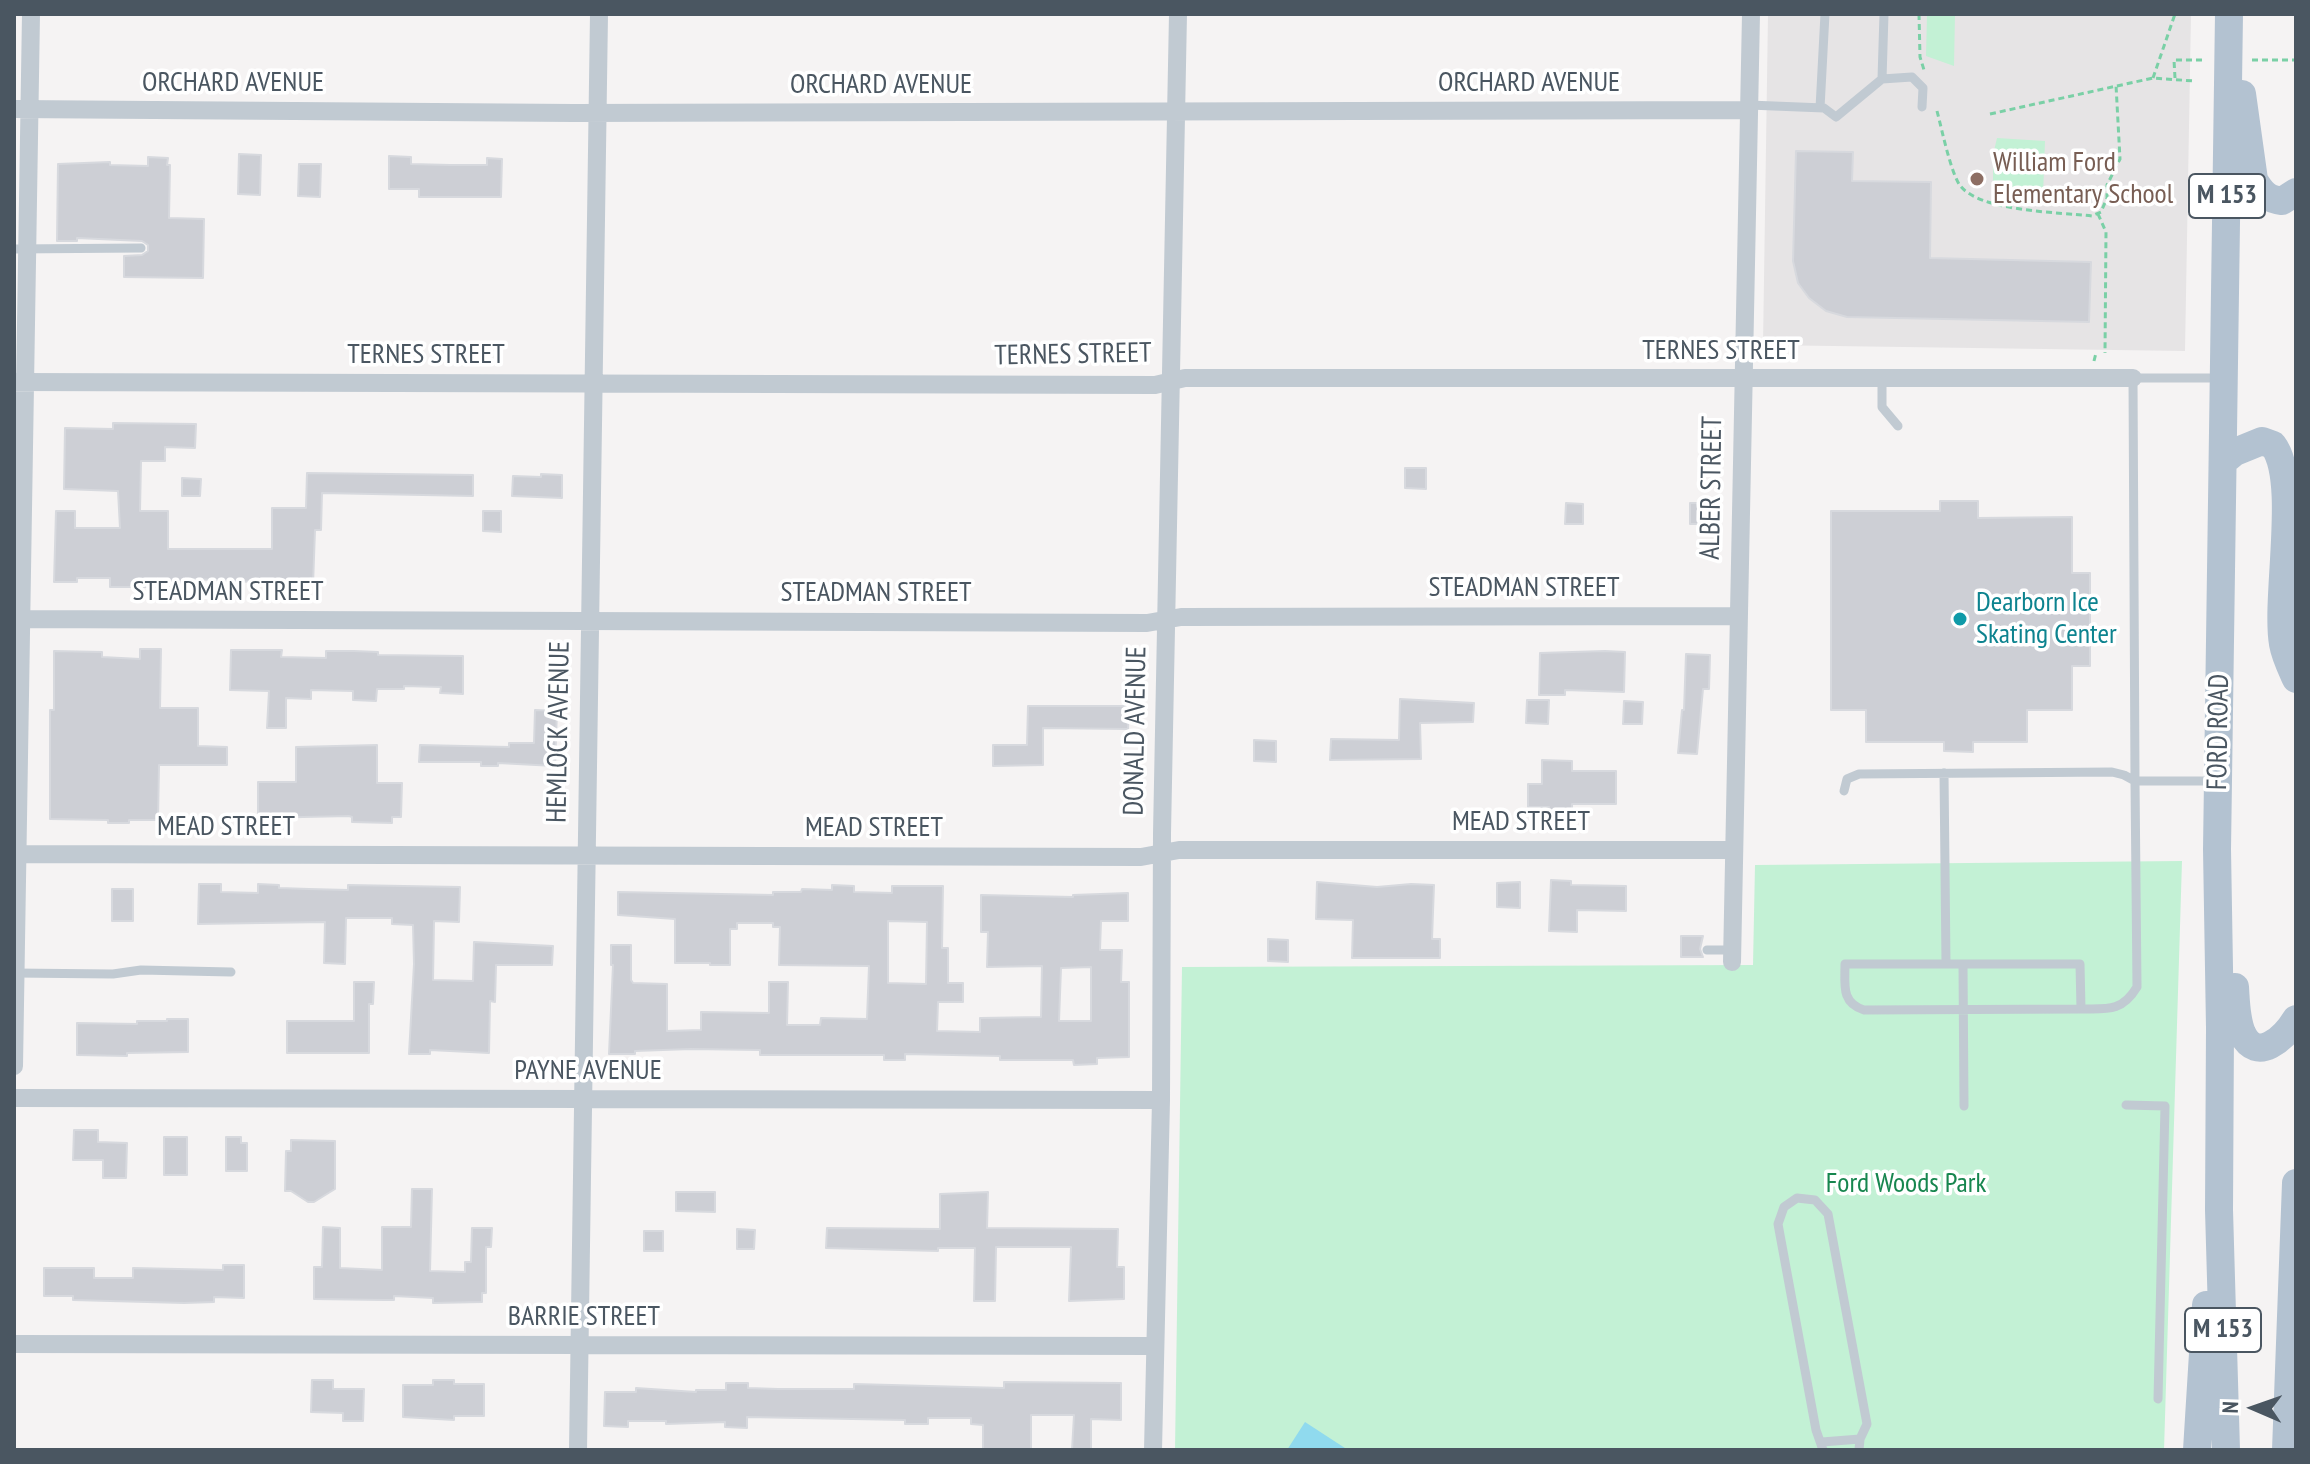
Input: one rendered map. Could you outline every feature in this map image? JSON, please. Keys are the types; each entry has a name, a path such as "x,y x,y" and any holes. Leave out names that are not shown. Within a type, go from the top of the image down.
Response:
{"main road":[{"path":"2229,14 2254,180 2270,199 2282,201 2296,192"},
{"name":"FORD ROAD","path":"2226,1450 2219,1210 2218,791 2229,14"},
{"path":"2224,461 2235,452 2262,441 2273,445 2282,461 2285,533 2283,642 2296,679"},
{"path":"2218,791 2231,860 2236,1007 2241,1031 2248,1042 2261,1047 2274,1045 2296,1019"},
{"name":"M 153","path":"2286,1450 2296,1183"},
{"path":"2197,1450 2209,1247 2219,1210"}],"street":[{"path":"14,1066 22,109 31,14"},
{"name":"HEMLOCK AVENUE","path":"578,1450 599,14"},
{"name":"DONALD AVENUE","path":"1153,1450 1178,14"},
{"name":"ALBER STREET","path":"1732,956 1751,14"},
{"name":"ORCHARD AVENUE","path":"22,109 1176,113 1748,108"},
{"name":"TERNES STREET","path":"19,382 1155,385 1185,378 2133,378"},
{"name":"STEADMAN STREET","path":"17,619 1147,623 1181,617 1738,616"},
{"name":"MEAD STREET","path":"16,854 1141,857 1179,850 1733,850"},
{"name":"PAYNE AVENUE","path":"14,1098 1161,1100"},
{"name":"BARRIE STREET","path":"14,1344 1155,1346"}],"lane":[{"path":"1820,108 1825,14"},
{"path":"1882,79 1884,14"},
{"path":"1748,108 1820,108 1836,117 1882,79 1912,77 1923,88 1922,107"},
{"path":"20,249 141,248"},
{"path":"1882,378 1882,407 1898,426"},
{"path":"2081,1009 2080,964 1845,964 1846,997 1853,1006 1864,1010 2110,1009 2128,1002 2137,987 2133,378 2225,378"},
{"path":"1844,791 1847,779 1859,774 2112,772 2135,781 2218,791"},
{"path":"1944,773 1946,964"},
{"path":"1707,950 1732,956"},
{"path":"1963,964 1964,1106"},
{"path":"15,973 113,974 141,970 231,972"},
{"path":"2126,1105 2165,1106 2158,1399"},
{"path":"1859,1450 1867,1424 1828,1214 1815,1200 1797,1198 1784,1207 1778,1224 1816,1430 1823,1446 1860,1439"},
{"path":"2145,1378 2158,1379"}],"path":[{"path":"1919,14 1920,57 1925,71"},
{"path":"2153,78 2175,14"},
{"path":"2174,60 2175,80"},
{"path":"1990,114 2153,78 2194,81"},
{"path":"1933,99 1958,183 1968,194 1990,204 2092,216 2101,212 2107,198 2107,185 2120,159 2116,85"},
{"path":"2098,213 2106,232 2105,353"},
{"path":"2094,361 2096,353"}],"shaded area":[{"name":"William Ford Elementary School","path":"1768,14 2191,14 2185,351 1763,345"}],"green space":[{"path":"1927,14 1955,14 1954,66 1926,56"},
{"path":"1997,138 2045,141 2043,196 2014,197 1993,193 1993,155"},
{"name":"Ford Woods Park","path":"2182,861 2164,1450 1175,1450 1182,967 1753,965 1755,865"}],"water":[{"path":"1305,1422 1348,1450 1287,1450"}],"building":[{"name":"William Ford Elementary School","path":"1796,151 1853,152 1852,181 1931,182 1930,258 2091,262 2089,322 1847,317 1826,311 1809,298 1798,283 1793,261"},
{"path":"239,154 261,155 260,195 238,194"},
{"path":"389,156 411,157 411,164 487,165 487,158 502,159 501,197 419,197 419,189 389,189"},
{"path":"148,157 168,158 169,218 204,219 203,278 124,277 124,256 142,255 148,251 148,245 142,241 77,238 77,241 57,241 58,164 110,162 110,165 148,166"},
{"path":"299,164 321,164 320,197 298,196"},
{"path":"113,423 196,424 195,448 165,447 165,461 141,461 140,511 168,511 168,549 272,549 272,508 306,508 307,473 473,475 473,496 322,493 321,530 315,530 313,585 194,579 194,587 110,587 110,578 54,582 56,511 75,511 75,528 120,528 118,491 64,489 65,428 113,429"},
{"path":"1405,468 1426,468 1426,489 1405,488"},
{"path":"541,474 562,475 562,498 512,496 513,476 541,477"},
{"path":"182,478 201,479 200,496 182,496"},
{"name":"Dearborn Ice Skating Center","path":"1940,501 1978,501 1978,518 2072,517 2072,573 2090,573 2090,666 2072,666 2072,710 2027,710 2027,742 1973,742 1973,752 1944,751 1944,742 1866,742 1866,710 1831,710 1831,511 1940,511"},
{"path":"1566,503 1583,504 1583,524 1565,524"},
{"path":"1690,503 1712,503 1711,524 1690,524"},
{"path":"483,511 501,511 501,532 483,531"},
{"path":"140,649 161,649 160,708 198,708 198,746 227,747 227,765 159,765 158,820 108,823 108,820 50,819 50,710 54,710 54,651 102,652 102,657 140,659"},
{"path":"231,650 282,650 281,657 326,658 326,651 463,656 463,694 440,693 441,687 404,686 404,689 377,689 376,701 353,700 353,691 311,690 311,699 286,698 286,728 267,728 269,691 230,690"},
{"path":"1625,652 1624,692 1565,690 1565,695 1539,695 1540,653"},
{"path":"1686,654 1710,655 1709,689 1703,689 1697,754 1678,753 1684,710"},
{"path":"1400,699 1474,703 1473,722 1420,723 1421,759 1330,760 1331,739 1399,740"},
{"path":"1527,700 1549,700 1548,724 1526,723"},
{"path":"1624,701 1643,702 1642,724 1623,724"},
{"path":"1028,706 1129,706 1128,729 1043,728 1043,765 993,766 993,745 1027,745"},
{"path":"535,710 557,711 555,766 419,762 420,745 509,747 509,743 534,743"},
{"path":"1254,740 1276,741 1276,762 1254,761"},
{"path":"377,745 377,783 402,783 401,817 392,817 392,823 352,822 349,816 258,818 258,782 296,782 296,747"},
{"path":"1542,760 1572,761 1572,771 1616,771 1616,804 1572,804 1572,812 1528,807 1528,784 1542,784"},
{"path":"1551,880 1571,881 1571,885 1626,886 1626,911 1577,910 1577,932 1549,931"},
{"path":"1317,882 1377,887 1434,885 1432,939 1440,939 1440,958 1352,958 1353,920 1316,919"},
{"path":"1520,882 1520,908 1497,907 1497,883"},
{"path":"199,884 221,884 221,892 258,893 258,884 279,885 279,888 348,890 348,885 460,887 459,922 434,921 433,980 473,981 474,942 553,946 552,965 496,965 495,1002 490,1001 489,1053 430,1050 430,1054 409,1054 413,925 392,924 392,918 346,918 345,964 324,963 325,922 198,924"},
{"path":"832,885 854,886 854,892 892,893 892,886 943,886 942,948 948,948 948,983 963,983 963,1002 938,1002 937,1031 980,1032 980,1018 1041,1017 1042,966 987,967 988,932 981,932 981,895 1073,897 1128,893 1128,921 1101,921 1100,950 1122,950 1121,982 1129,982 1129,1057 1097,1058 1097,1064 1074,1065 1073,1060 1000,1060 1000,1056 905,1054 905,1060 884,1060 884,1055 760,1055 760,1050 691,1049 609,1054 611,945 631,945 633,983 667,984 667,1031 701,1030 701,1012 769,1013 769,982 788,982 787,1025 820,1025 821,1018 867,1019 869,966 779,965 780,927 773,927 773,923 737,923 737,929 730,929 730,965 675,963 675,919 618,915 618,892 773,895 773,892 801,892 802,889 832,890","holes":["888,921 927,922 926,984 888,983","1091,967 1091,1021 1059,1021 1061,968"]},
{"path":"112,889 133,889 133,921 112,921"},
{"path":"1681,936 1703,936 1700,949 1703,957 1681,957"},
{"path":"1268,939 1288,940 1288,962 1268,961"},
{"path":"354,982 374,982 373,1004 369,1004 369,1053 287,1053 287,1021 354,1021"},
{"path":"188,1019 188,1052 77,1055 77,1023 137,1024 137,1021"},
{"path":"74,1130 98,1130 98,1142 127,1143 126,1178 103,1178 103,1160 73,1160"},
{"path":"164,1137 187,1137 187,1175 164,1175"},
{"path":"226,1137 241,1137 241,1143 247,1143 247,1171 226,1171"},
{"path":"291,1140 335,1141 335,1189 314,1202 285,1191 286,1151 291,1151"},
{"path":"412,1189 432,1189 430,1271 465,1272 465,1262 471,1262 472,1228 492,1228 491,1247 486,1247 486,1293 482,1293 482,1302 433,1303 433,1298 394,1296 394,1300 314,1299 314,1267 322,1267 323,1227 340,1228 340,1268 382,1270 382,1227 411,1227"},
{"path":"676,1192 715,1192 715,1212 676,1211"},
{"path":"988,1192 987,1228 1118,1229 1117,1267 1124,1267 1124,1299 1069,1301 1071,1247 996,1247 995,1301 974,1301 975,1248 938,1248 938,1251 826,1248 827,1228 940,1229 940,1194"},
{"path":"737,1229 755,1230 754,1249 737,1249"},
{"path":"644,1231 663,1231 663,1251 644,1251"},
{"path":"223,1265 244,1265 244,1298 214,1297 214,1302 184,1303 73,1300 73,1296 44,1296 44,1268 94,1268 94,1278 133,1278 133,1268 223,1270"},
{"path":"312,1380 333,1380 333,1389 364,1389 363,1421 343,1421 343,1413 311,1412"},
{"path":"433,1380 484,1384 484,1416 454,1416 454,1420 403,1417 403,1385 433,1385"},
{"path":"1004,1382 1121,1383 1121,1420 1091,1419 1091,1450 1072,1450 1074,1415 1031,1415 1031,1450 983,1450 983,1425 971,1424 971,1418 928,1418 928,1424 905,1424 905,1420 747,1417 747,1428 725,1427 725,1422 666,1424 666,1421 628,1421 628,1427 604,1426 605,1392 636,1392 636,1388 696,1392 726,1390 726,1383 748,1383 748,1388 778,1389 854,1389 854,1384 1004,1388"}],"place":[{"name":"William Ford Elementary School","path":"1977,179"},
{"name":"Dearborn Ice Skating Center","path":"1960,619"}]}
